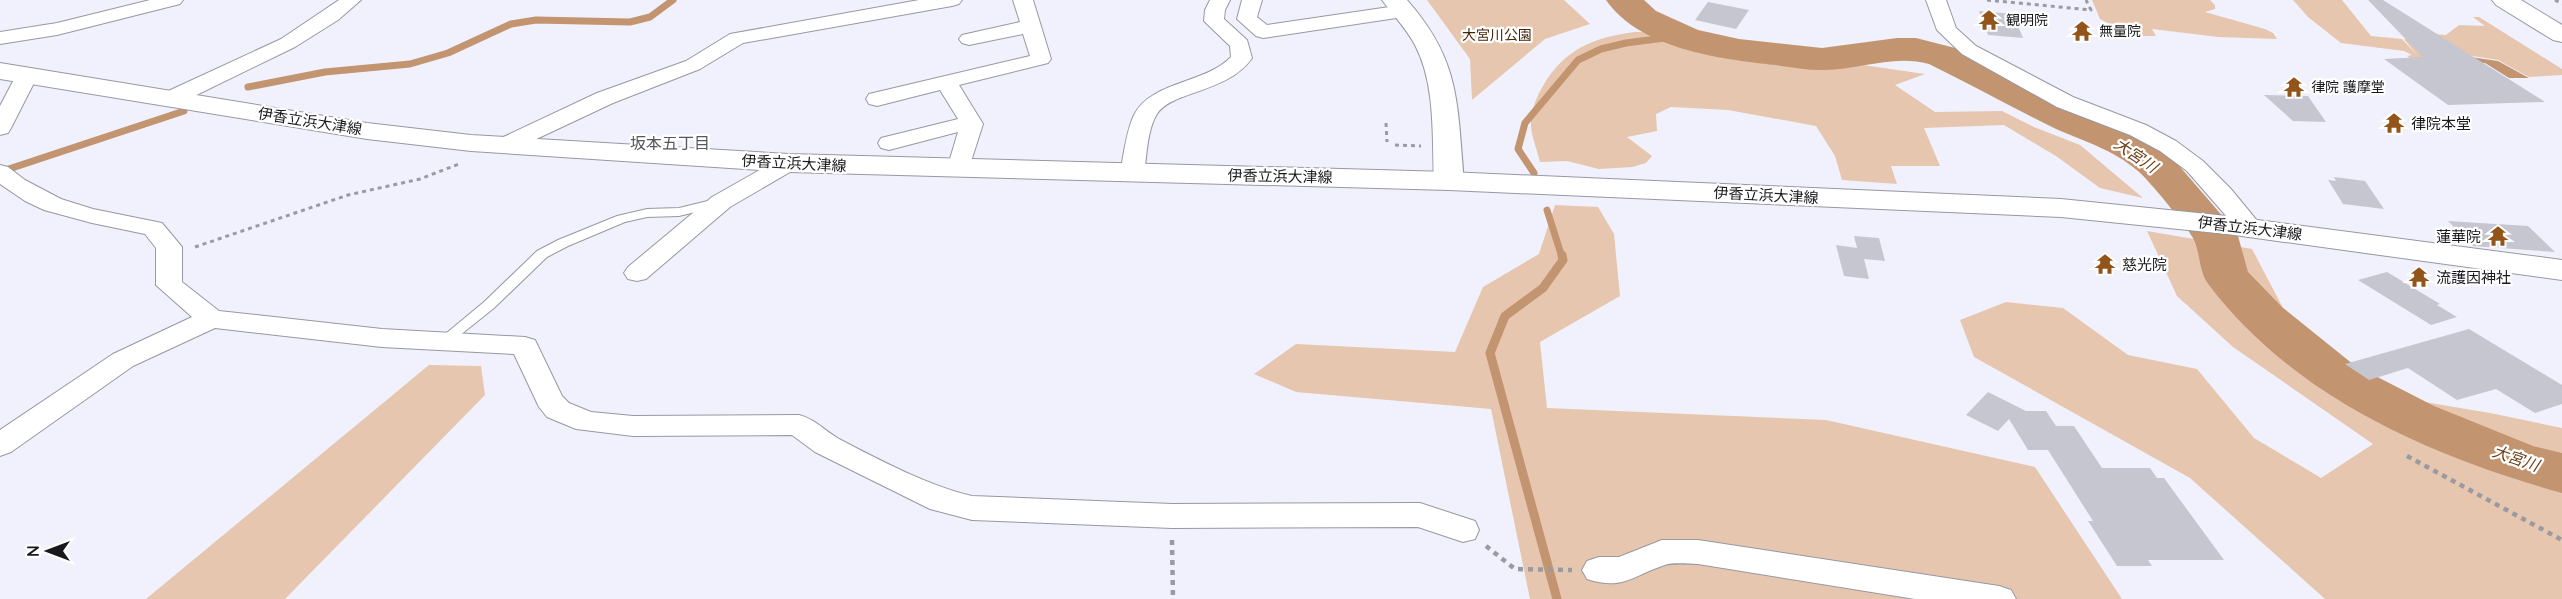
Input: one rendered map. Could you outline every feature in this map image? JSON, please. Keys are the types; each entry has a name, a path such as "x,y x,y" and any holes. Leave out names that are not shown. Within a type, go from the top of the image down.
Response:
{"main road":[{"path":"2504,0 2562,35"},
{"path":"1399,5 1414,24 1434,60 1443,98 1449,181"},
{"name":"伊香立浜大津線","path":"0,71 368,131 505,146 789,163 959,170 1449,181 2061,208 2238,226 2562,270"}],"street":[{"path":"0,38 57,29 173,0"},
{"path":"172,98 289,42 333,16 351,0"},
{"path":"505,146 605,98 693,65 737,38 952,0"},
{"path":"877,99 1041,59 1023,0"},
{"path":"1132,173 1147,112 1160,98 1220,78 1234,69 1242,58 1240,44 1214,21 1215,10 1220,0"},
{"path":"1252,0 1247,19 1268,38 1399,5"},
{"path":"1936,0 1947,30 1969,50 2065,102 2138,130 2168,146 2195,166 2222,194 2238,226"},
{"path":"969,39 988,30 1031,26"},
{"path":"0,128 27,75"},
{"path":"946,82 972,124 959,170"},
{"path":"889,143 971,122"},
{"path":"637,273 721,202 789,163"},
{"path":"7,178 64,211 153,228 169,247 169,285 211,319"},
{"path":"0,446 123,360 211,319 382,338 525,346 549,400 558,410 587,422 633,426 799,425 825,445 941,501 972,508 1172,516 1420,515 1463,530"},
{"path":"1599,570 1623,570 1662,552 1698,552 1999,599"}],"lane":[{"path":"444,341 489,305 542,254 563,243 621,219 647,213 679,212 721,202"}],"path":[{"path":"1987,0 2091,10 2086,0"},
{"path":"2555,0 2562,4"},
{"path":"1386,123 1387,142"},
{"path":"1395,145 1423,146"},
{"path":"169,256 338,198 420,179 462,162"},
{"path":"2407,456 2562,540"},
{"path":"1172,516 1173,599"},
{"path":"1463,530 1515,569 1599,570"}],"green space":[{"name":"大宮川公園","path":"1427,0 1564,0 1590,24 1545,39 1472,100 1470,59"},
{"path":"2092,0 2210,0 2215,5 2215,9 2205,12 2265,29 2273,33 2277,39 2218,37 2152,29 2156,36 2133,36 2100,19"},
{"path":"2293,0 2342,0 2371,36 2402,39 2418,56 2404,39 2427,41 2420,33 2446,35 2459,25 2485,26 2473,17 2479,17 2562,69 2562,75 2529,77 2498,60 2460,54 2427,69 2407,56 2412,55 2404,51 2341,43 2308,17"},
{"path":"1635,32 1657,32 1681,42 1736,54 1856,64 1925,74 1895,85 1935,112 2002,111 2034,127 2080,145 2143,198 2100,188 2056,156 2004,125 1924,128 1940,166 1891,166 1897,184 1842,180 1835,156 1816,126 1728,110 1671,107 1656,114 1657,131 1627,137 1652,156 1646,163 1632,167 1599,169 1567,161 1540,162 1531,126 1532,116 1539,94 1551,73 1582,47 1607,37"},
{"path":"1555,205 1598,207 1614,234 1620,296 1540,342 1547,408 1826,420 2035,467 2122,599 1530,599 1491,409 1296,392 1254,374 1296,344 1455,352 1483,287 1539,254"},
{"path":"2147,231 2252,249 2292,325 2401,398 2562,428 2562,599 2325,599 2190,478 1974,357 1960,320 2006,302 2063,308 2128,355 2197,369 2254,438 2321,478 2373,444 2233,347 2177,296"},
{"path":"429,365 481,366 485,395 285,599 146,599"}],"shaded area":[{"path":"2463,56 2498,61 2529,78 2509,78 2485,63 2446,64"}],"building":[{"path":"2368,0 2383,0 2545,102 2448,105 2384,59 2423,57"},
{"path":"1708,2 1749,10 1736,29 1695,20"},
{"path":"1979,11 2013,14 2023,38 1988,35"},
{"path":"2264,95 2308,96 2326,122 2293,121"},
{"path":"2334,177 2365,181 2384,209 2343,204 2328,180 2336,181"},
{"path":"2448,221 2528,226 2555,252 2473,246"},
{"path":"1854,236 1879,238 1885,261 1864,259 1869,279 1844,276 1836,245 1857,248"},
{"path":"2387,272 2457,317 2431,325 2358,280"},
{"path":"2469,329 2562,385 2562,404 2535,413 2496,389 2457,400 2408,368 2369,380 2345,364"},
{"path":"1988,392 2026,411 2046,411 2056,426 2074,426 2102,468 2150,468 2157,478 2164,478 2224,560 2148,560 2152,566 2117,566 2088,521 2093,521 2048,450 2028,450 2009,419 1998,431 1966,415"}],"waterway":[{"path":"248,87 325,72 410,64 448,53 511,24 536,20 630,22 650,17 673,0"},
{"name":"大宮川","path":"1623,0 1644,18 1687,39 1739,50 1822,59 1897,49 1916,49 1942,56 2070,120 2124,143 2154,163 2215,236 2226,276 2265,318 2336,377 2366,395 2415,419 2517,461 2562,473"},
{"path":"1534,173 1518,149 1525,123 1578,60 1601,49 1626,43 1680,36"},
{"path":"0,172 184,111"},
{"path":"1547,210 1562,257"},
{"path":"1557,599 1490,353 1505,316 1543,288 1563,260 1562,255"}],"place":[{"name":"観明院","path":"1989,20"},
{"name":"無量院","path":"2082,31"},
{"name":"律院 護摩堂","path":"2294,87"},
{"name":"律院本堂","path":"2394,123"},
{"name":"蓮華院","path":"2498,236"},
{"name":"慈光院","path":"2105,264"},
{"name":"流護因神社","path":"2419,277"}],"district":[{"name":"坂本五丁目","path":"670,143"}]}
